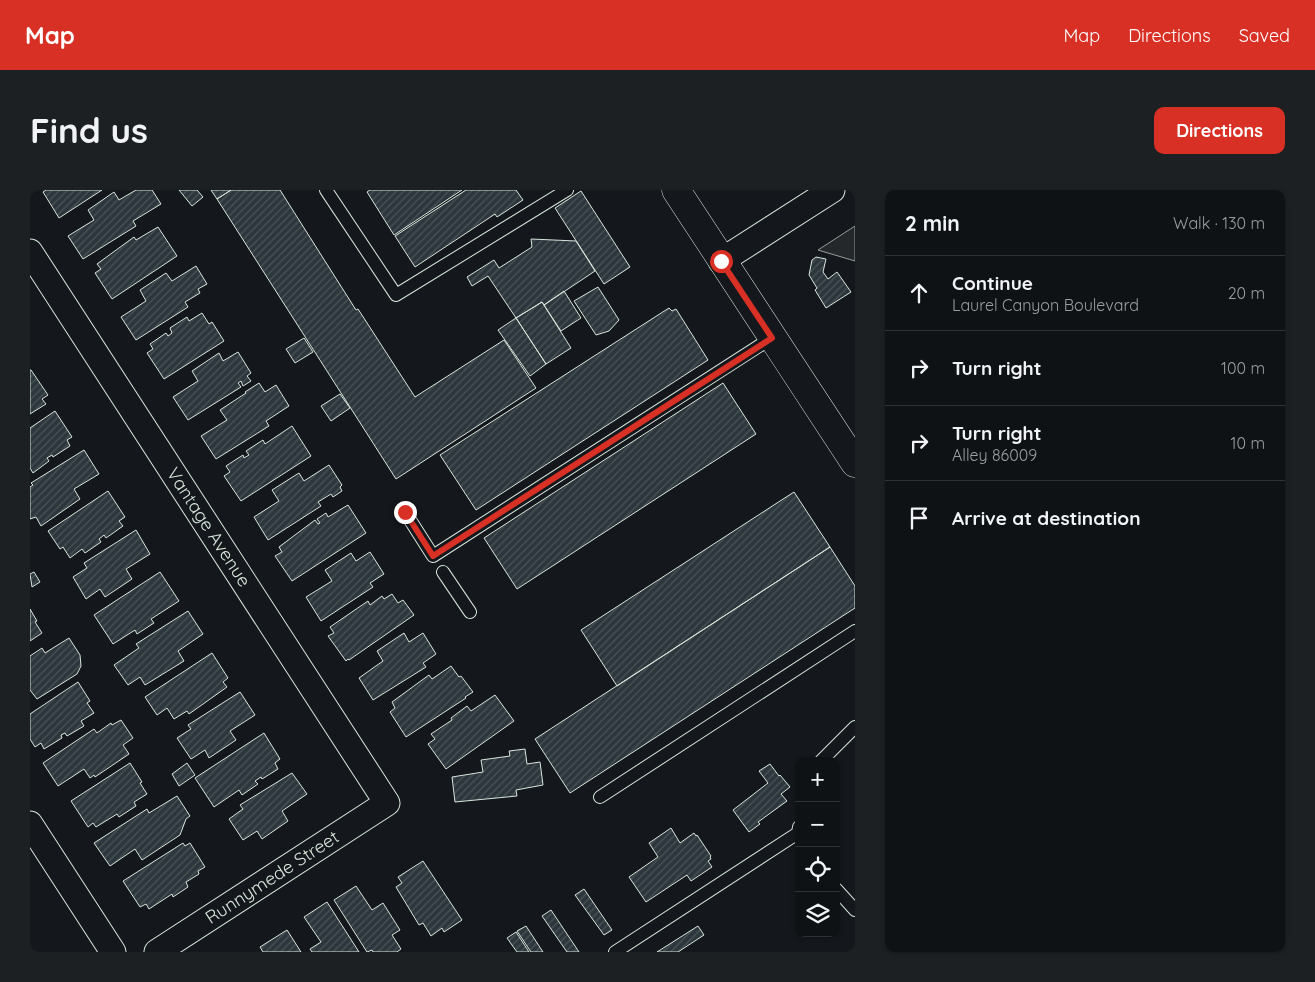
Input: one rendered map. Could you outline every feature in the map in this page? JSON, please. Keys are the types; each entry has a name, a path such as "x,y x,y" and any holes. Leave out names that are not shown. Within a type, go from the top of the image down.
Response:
{"main road":[{"path":"676,190 855,463"}],"street":[{"path":"721,261 832,190"},
{"name":"Vantage Avenue","path":"30,252 387,803"},
{"name":"Runnymede Street","path":"157,952 387,803"},
{"path":"30,824 113,952"}],"lane":[{"path":"326,190 396,295 568,190"},
{"path":"405,512 433,556 772,338"},
{"path":"443,572 470,612"},
{"path":"600,797 855,631"},
{"path":"825,757 855,727"},
{"path":"615,952 795,833"},
{"path":"839,892 855,910"}],"shaded area":[{"path":"855,226 855,261 818,250"}],"building":[{"path":"46,190 102,190 59,218 43,192"},
{"path":"136,190 152,190 161,204 133,221 136,226 83,259 68,236 94,220 88,210 114,192 119,200"},
{"path":"179,190 197,190 203,197 192,206"},
{"path":"211,190 231,190 217,199"},
{"path":"231,190 280,190 356,310 358,309 415,397 504,340 536,388 396,479 217,199"},
{"path":"370,190 462,190 394,235 367,192"},
{"path":"466,190 516,190 523,200 497,217 495,214 415,267 395,236"},
{"path":"581,191 630,267 604,284 555,208"},
{"path":"158,227 177,256 112,299 95,273 101,269 97,264 134,237 136,240"},
{"path":"531,239 576,241 595,271 544,305 542,302 516,318 488,276 472,286 467,277 494,260 499,268 532,247"},
{"path":"816,257 826,259 823,272 828,279 837,272 851,292 826,308 815,290 817,288 809,275 812,260"},
{"path":"196,266 207,284 198,289 200,293 185,302 188,307 136,340 121,317 146,301 140,290 166,273 172,281"},
{"path":"598,287 619,320 609,331 596,335 574,301"},
{"path":"564,291 581,318 561,331 544,305"},
{"path":"542,302 571,348 546,364 516,318"},
{"path":"669,308 672,311 676,309 708,360 476,510 440,455"},
{"path":"202,313 209,324 212,322 224,341 164,379 147,353 153,349 150,344 166,333 168,336 172,333 170,328 187,317 189,321"},
{"path":"516,318 546,364 530,376 498,330"},
{"path":"304,338 313,352 295,363 286,349"},
{"path":"238,352 251,373 247,376 251,381 243,386 241,381 238,383 241,387 188,420 173,397 198,381 192,371 219,353 223,361"},
{"path":"30,370 48,395 42,399 46,404 30,414"},
{"path":"259,383 265,392 276,385 289,406 266,421 269,426 216,459 201,436 227,420 220,410"},
{"path":"723,383 756,434 517,589 484,538"},
{"path":"340,394 350,408 331,421 321,406"},
{"path":"55,411 72,437 67,440 70,446 53,457 52,455 47,458 49,461 33,473 30,468 30,428"},
{"path":"292,426 311,456 241,501 224,476 230,472 226,466 243,455 244,458 249,455 246,451 263,440 265,444"},
{"path":"84,450 99,474 74,489 80,499 41,526 36,517 30,519 30,487 33,485 31,483"},
{"path":"329,465 342,485 340,487 342,491 333,497 331,494 318,502 321,506 268,540 254,517 279,501 272,490 299,473 304,481"},
{"path":"108,491 125,517 119,521 123,526 106,538 104,535 99,539 101,542 85,553 82,549 70,558 63,547 60,549 48,531"},
{"path":"794,492 830,547 617,686 581,630"},
{"path":"348,505 366,533 292,581 275,556 282,552 279,547 315,520 318,524 320,523 317,519 326,513 328,517"},
{"path":"136,530 150,554 126,569 132,579 105,597 100,589 86,599 73,577 87,568 84,563"},
{"path":"830,547 855,586 855,608 570,793 535,739"},
{"path":"370,552 384,574 370,583 373,587 321,621 306,597 332,581 325,570 351,553 356,561"},
{"path":"34,572 40,582 32,587 30,574"},
{"path":"160,572 179,601 151,619 154,623 137,634 135,630 113,644 94,615"},
{"path":"392,594 398,603 403,600 414,615 346,661 328,636 334,633 330,627 368,601 370,605 382,596 384,599"},
{"path":"30,609 42,633 30,641"},
{"path":"188,611 203,634 178,651 184,661 145,685 140,677 128,685 114,665 139,648 136,644"},
{"path":"404,633 409,642 423,633 436,654 423,663 426,667 373,700 359,678 383,661 377,651"},
{"path":"69,638 80,655 81,666 77,674 37,699 30,690 30,656 42,648 45,653"},
{"path":"212,653 228,678 223,682 227,687 189,714 187,711 174,719 167,708 157,715 145,697"},
{"path":"451,666 473,692 406,737 390,712 395,708 392,702 429,675 432,679"},
{"path":"78,682 90,701 87,703 94,713 81,721 84,726 67,736 65,733 61,735 62,738 44,749 41,743 35,747 30,739 30,714"},
{"path":"240,692 255,715 230,731 236,740 209,758 205,750 191,759 177,738 191,729 188,725"},
{"path":"495,695 514,721 446,769 428,744 435,739 431,734 452,720 451,718 467,706 471,711"},
{"path":"121,720 133,738 123,745 129,754 95,777 94,775 90,778 84,769 58,786 43,763 94,729 97,733 111,723 112,725"},
{"path":"264,733 280,759 275,763 278,769 255,781 258,784 242,795 239,790 214,807 195,778"},
{"path":"525,749 527,764 540,762 543,785 516,790 517,796 455,802 452,777 483,772 481,760 510,756 509,751"},
{"path":"130,763 147,794 134,802 136,806 119,817 117,814 96,827 93,823 88,827 71,801"},
{"path":"187,763 195,775 179,786 172,774"},
{"path":"770,764 790,787 781,794 787,801 758,822 760,824 749,832 733,810 768,783 759,771"},
{"path":"292,773 307,794 282,811 288,821 262,839 257,831 243,840 229,819 243,809 240,805"},
{"path":"177,796 190,816 186,819 180,835 142,860 135,849 110,866 94,843 147,809 149,813"},
{"path":"671,828 680,843 694,833 697,835 711,856 711,859 708,861 712,867 691,881 687,875 646,902 629,877 658,857 649,843"},
{"path":"183,843 185,846 190,843 205,867 198,871 199,874 186,882 188,887 173,897 172,894 149,909 146,904 140,907 123,881"},
{"path":"423,861 462,920 444,932 442,928 431,936 423,923 419,925 396,887 402,883 398,877"},
{"path":"356,886 372,910 383,903 400,930 392,935 401,949 397,952 373,952 372,950 367,952 334,900"},
{"path":"584,889 612,930 604,935 575,895"},
{"path":"327,902 359,952 312,952 310,949 321,942 304,917"},
{"path":"551,910 579,952 567,952 542,916"},
{"path":"526,926 543,952 531,952 517,931"},
{"path":"698,926 704,935 678,952 657,952"},
{"path":"287,930 301,952 263,952 260,947"},
{"path":"516,932 529,952 517,952 507,938"}],"route":[{"path":"405,512 433,556 772,338 721,261"}]}
